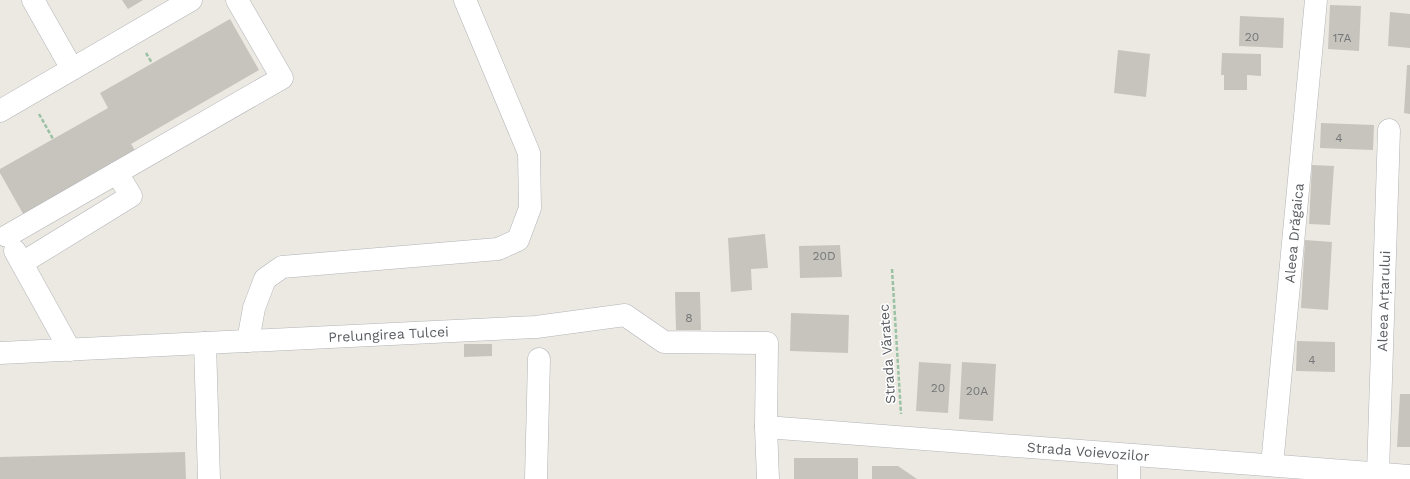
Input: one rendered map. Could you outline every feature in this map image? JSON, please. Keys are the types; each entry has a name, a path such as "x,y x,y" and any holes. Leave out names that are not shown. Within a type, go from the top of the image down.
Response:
{"street":[{"path":"32,0 72,69"},
{"path":"0,110 191,0"},
{"path":"70,350 4,229 116,173 282,78 237,0"},
{"path":"248,341 254,308 265,279 282,267 498,249 518,240 530,208 529,153 465,0"},
{"name":"Aleea Drăgaica","path":"1272,465 1316,0"},
{"name":"Aleea Arțarului","path":"1378,473 1389,130"},
{"path":"22,263 131,196 116,173"},
{"name":"Prelungirea Tulcei","path":"0,353 536,327 625,315 664,342 767,343 766,427"},
{"path":"205,343 208,479"},
{"path":"536,479 539,359"},
{"path":"766,427 768,479"},
{"name":"Strada Voievozilor","path":"766,427 1410,476"},
{"path":"1129,455 1129,479"}],"path":[{"path":"28,95 53,139"},
{"name":"Strada Văratec","path":"892,269 903,438"}],"building":[{"path":"122,0 143,0 128,9"},
{"path":"1330,5 1361,6 1359,51 1328,49"},
{"path":"1390,12 1410,14 1410,48 1388,46"},
{"path":"1240,16 1284,18 1283,48 1239,46"},
{"path":"230,19 259,70 131,144 138,155 26,219 0,173 0,169 108,108 100,93"},
{"path":"1118,50 1150,54 1146,97 1114,93"},
{"path":"1222,53 1261,54 1261,76 1247,75 1247,90 1224,90 1224,75 1221,75"},
{"path":"1407,65 1410,65 1410,114 1404,113"},
{"path":"1321,123 1374,125 1373,150 1320,148"},
{"path":"1312,165 1334,166 1330,225 1309,224"},
{"path":"765,234 768,268 751,269 752,290 731,292 728,238"},
{"path":"1305,240 1332,242 1328,310 1301,308"},
{"path":"840,245 842,277 800,278 799,246"},
{"path":"675,292 700,292 701,330 676,330"},
{"path":"791,313 849,315 848,353 790,351"},
{"path":"1297,341 1335,342 1335,372 1296,371"},
{"path":"464,344 492,344 492,356 464,357"},
{"path":"919,362 951,364 948,413 916,411"},
{"path":"962,362 996,364 993,421 959,419"},
{"path":"1400,394 1410,394 1410,447 1397,447"},
{"path":"185,452 186,479 0,479 0,457"},
{"path":"794,458 858,458 858,479 794,479"},
{"path":"872,466 898,466 917,479 872,479"}]}
